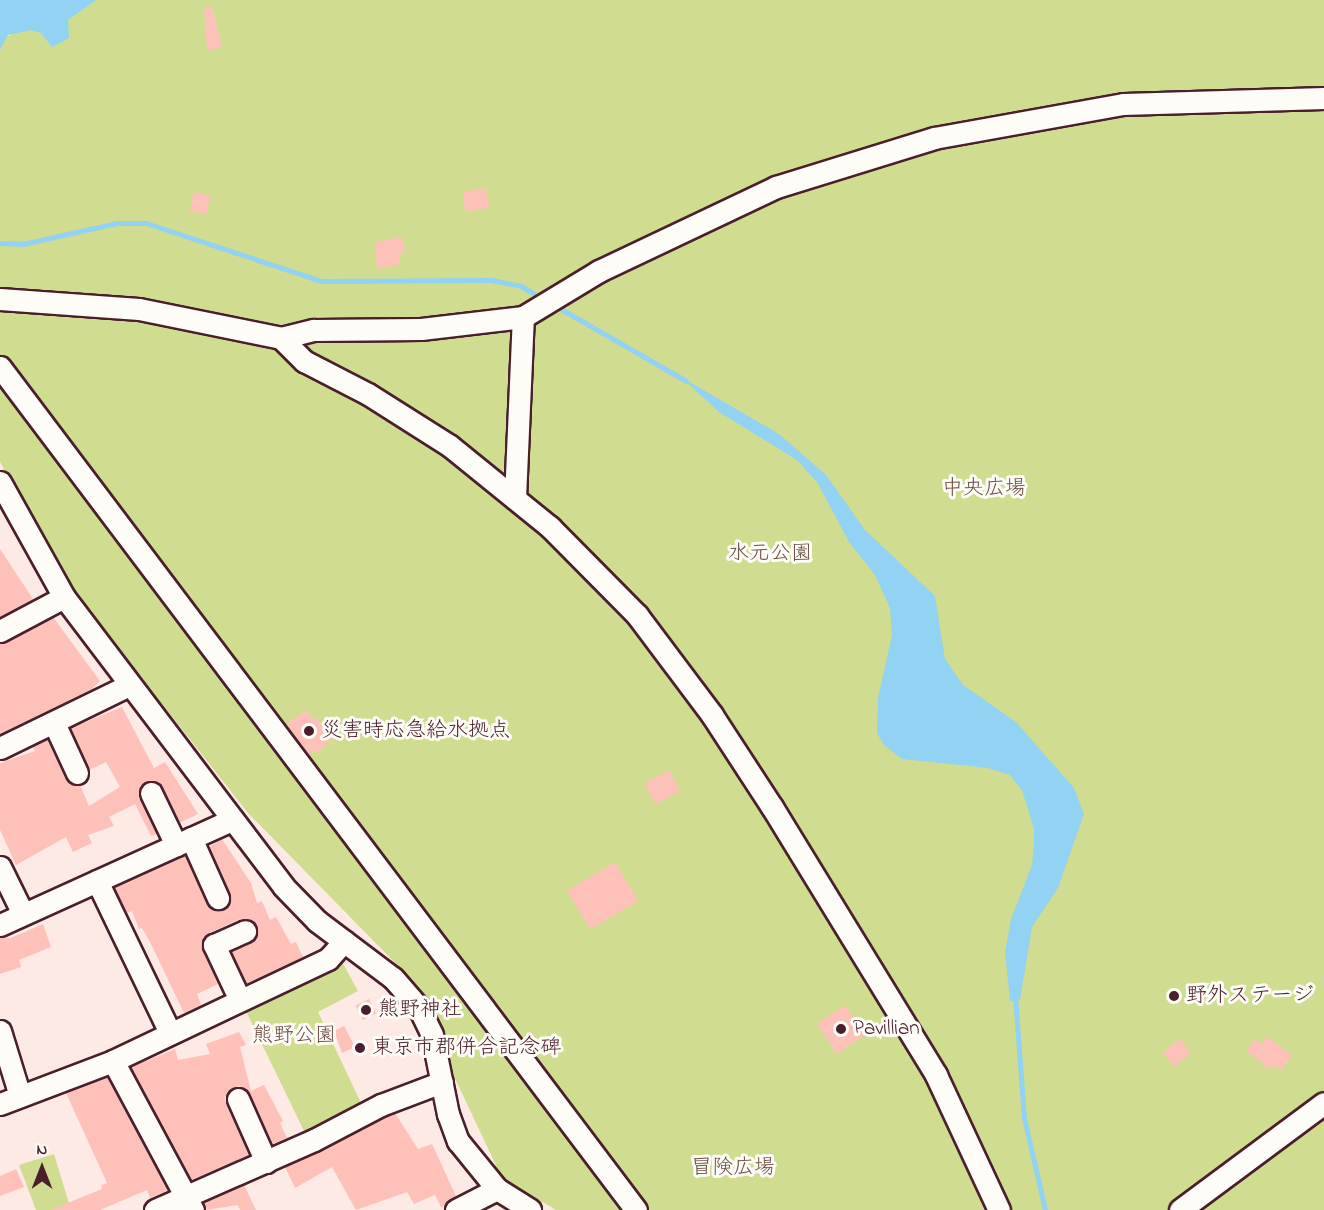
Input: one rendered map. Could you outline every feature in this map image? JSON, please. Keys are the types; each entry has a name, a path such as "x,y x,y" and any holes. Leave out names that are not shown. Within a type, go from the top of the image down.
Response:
{"street":[{"path":"0,299 139,309 281,338 314,330 421,329 522,317 599,272 776,187 934,138 1123,104 1324,98"},
{"path":"515,498 522,317"},
{"path":"281,338 304,361 368,394 450,447 550,527 637,615 712,715 936,1075 999,1210"},
{"path":"0,367 636,1210"},
{"path":"0,482 64,597 232,820 300,905 393,978 419,1008 432,1035 458,1141 497,1189 530,1210"},
{"path":"0,632 64,597"},
{"path":"0,748 129,686"},
{"path":"54,723 77,773"},
{"path":"151,793 218,898"},
{"path":"0,924 232,820"},
{"path":"0,867 23,914"},
{"path":"97,881 170,1033"},
{"path":"240,1000 214,945 245,931"},
{"path":"0,1104 113,1060 328,959 344,941"},
{"path":"0,1031 20,1096"},
{"path":"113,1060 189,1202"},
{"path":"155,1210 189,1202 381,1105 442,1082"},
{"path":"238,1099 266,1162"},
{"path":"1180,1210 1324,1103"},
{"path":"456,1210 497,1189"}],"green space":[{"name":"水元公園","path":"83,0 1324,0 1324,1210 556,1210 502,1178 452,1072 436,1019 405,973 248,813 73,591 0,462 0,40"},
{"name":"熊野公園","path":"342,962 358,991 318,1012 361,1103 305,1133 244,1007"},
{"path":"54,1154 71,1210 36,1210 19,1165"}],"water":[{"path":"0,0 96,0 68,20 69,38 52,47 41,33 31,30 8,35 0,50"},
{"path":"681,377 779,434 826,475 865,530 935,596 945,659 963,685 1016,722 1074,788 1084,814 1058,888 1032,927 1020,1000 1010,1001 1005,952 1011,919 1032,865 1034,829 1022,790 1010,775 988,768 902,759 884,745 877,733 878,698 892,635 890,608 875,575 849,542 817,482 797,460 719,412"}],"building":[{"path":"212,6 222,47 207,51 204,8"},
{"path":"486,188 489,208 465,212 462,192"},
{"path":"194,192 211,196 206,214 190,211"},
{"path":"402,237 405,253 398,254 401,264 377,269 375,242"},
{"path":"0,549 33,599 0,617"},
{"path":"53,617 100,681 92,689 0,734 0,644"},
{"path":"122,707 154,768 165,762 198,814 179,823 162,787 158,782 146,781 140,786 139,798 157,834 151,836 135,804 109,817 114,826 88,835 92,843 73,852 66,837 16,865 0,830 0,763 35,751 32,746 47,739 65,778 80,785 89,806 120,787 106,762 89,770 71,728"},
{"name":"災害時応急給水拠点","path":"306,710 312,719 316,716 331,739 318,753 313,750 308,755 287,724"},
{"path":"669,770 680,791 656,804 644,783"},
{"path":"222,839 251,883 257,903 262,901 270,920 276,917 291,944 296,942 303,957 246,984 231,951 255,939 256,925 252,920 240,919 209,933 203,938 202,950 218,984 197,994 201,1005 184,1013 151,944 142,928 139,929 132,911 127,913 114,888 185,855 207,904 211,909 223,910 229,905 230,893 209,847"},
{"path":"615,862 638,901 590,929 567,891"},
{"path":"43,924 51,947 19,960 21,967 0,974 0,938 11,938"},
{"path":"369,999 376,1013 363,1020 356,1006"},
{"name":"Pavillian","path":"845,1005 865,1035 837,1054 817,1024"},
{"path":"344,1026 355,1047 342,1053 334,1031"},
{"path":"239,1032 246,1045 240,1047 251,1091 264,1085 283,1121 280,1123 287,1138 272,1144 249,1093 240,1086 232,1088 225,1097 226,1104 249,1155 191,1180 131,1067 175,1049 178,1060 210,1054 206,1044"},
{"path":"1267,1037 1292,1055 1281,1070 1274,1065 1270,1069 1246,1051 1255,1039 1262,1044"},
{"path":"1180,1039 1191,1053 1174,1067 1163,1053"},
{"path":"107,1077 168,1190 150,1198 147,1190 100,1210 50,1210 102,1189 101,1185 107,1183 66,1093"},
{"path":"395,1113 418,1149 432,1144 456,1196 444,1206 441,1207 435,1195 414,1204 407,1192 356,1210 332,1167 295,1188 285,1167"},
{"path":"16,1169 24,1187 0,1196 0,1176"},
{"path":"244,1185 256,1210 240,1210 238,1205 207,1210 203,1203"}],"waterway":[{"path":"0,243 23,244 117,223 146,223 321,281 491,280 521,286 543,299"},
{"path":"554,305 686,381"},
{"path":"1015,996 1024,1118 1045,1210"}],"place":[{"name":"災害時応急給水拠点","path":"309,731"},
{"name":"野外ステージ","path":"1174,996"},
{"name":"熊野神社","path":"366,1010"},
{"name":"Pavillian","path":"841,1029"},
{"name":"東京市郡併合記念碑","path":"360,1048"}],"park label":[{"name":"中央広場","path":"984,489"},
{"name":"冒険広場","path":"733,1168"}]}
